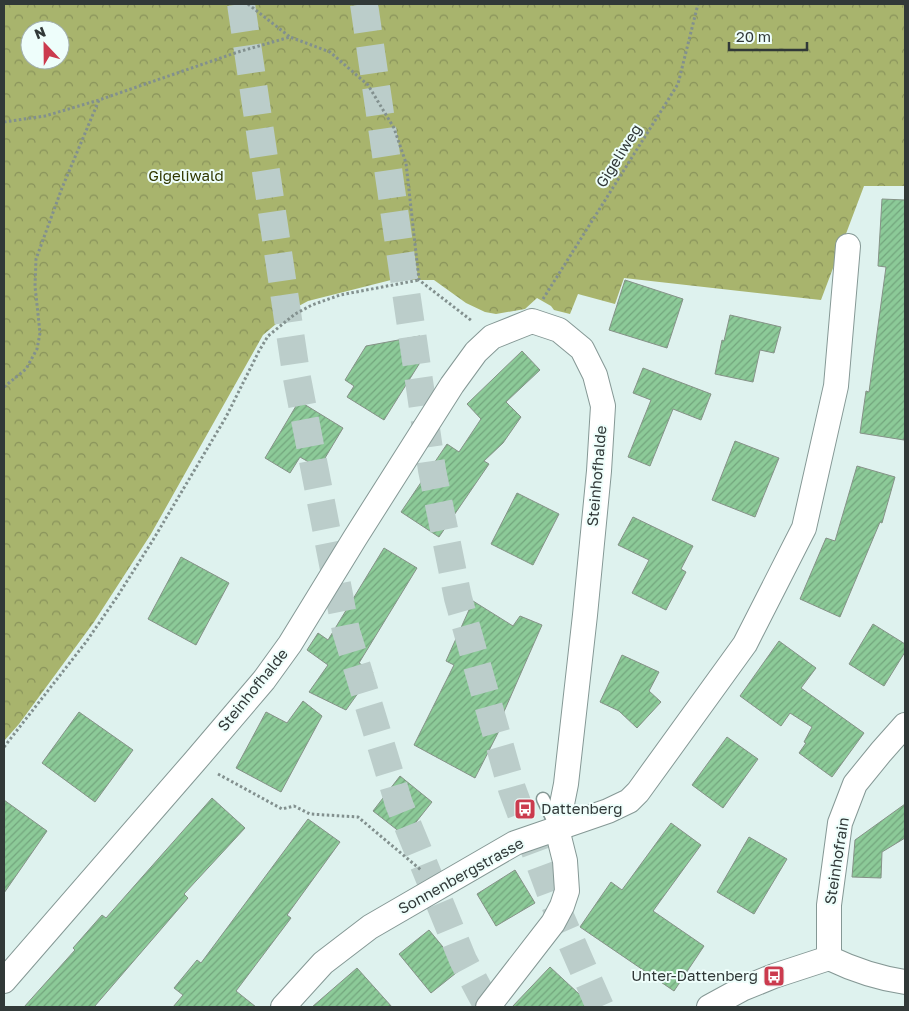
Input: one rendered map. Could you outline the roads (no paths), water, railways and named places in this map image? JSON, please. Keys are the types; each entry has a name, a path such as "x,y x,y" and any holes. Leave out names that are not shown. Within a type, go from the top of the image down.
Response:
{"street":[{"path":"488,1007 553,923 562,906 567,891 564,861 557,828 608,811 628,801 638,792 745,644 804,528 836,386 848,246"},
{"name":"Steinhofhalde","path":"4,981 264,680 290,644 359,531 476,352 492,337 532,321 559,330 582,348 596,375 603,406 599,471 585,615 566,784 557,828"},
{"name":"Steinhofrain","path":"829,958 829,905 840,823 855,784 905,725"},
{"name":"Sonnenbergstrasse","path":"283,1007 323,963 370,927 515,843 557,828"},
{"path":"710,1007 742,989 774,976 829,958 857,971 884,979 905,982"}],"lane":[{"path":"542,800 557,828"}],"tunnel":[{"path":"241,4 296,373 346,631 399,804 463,960 488,1007"},
{"path":"364,4 432,470 458,598 512,789 556,907 600,1007"}],"place":[{"name":"Dattenberg","path":"525,809"},
{"name":"Unter-Dattenberg","path":"774,976"}],"park label":[{"name":"Gigeliwald","path":"186,176"}]}
